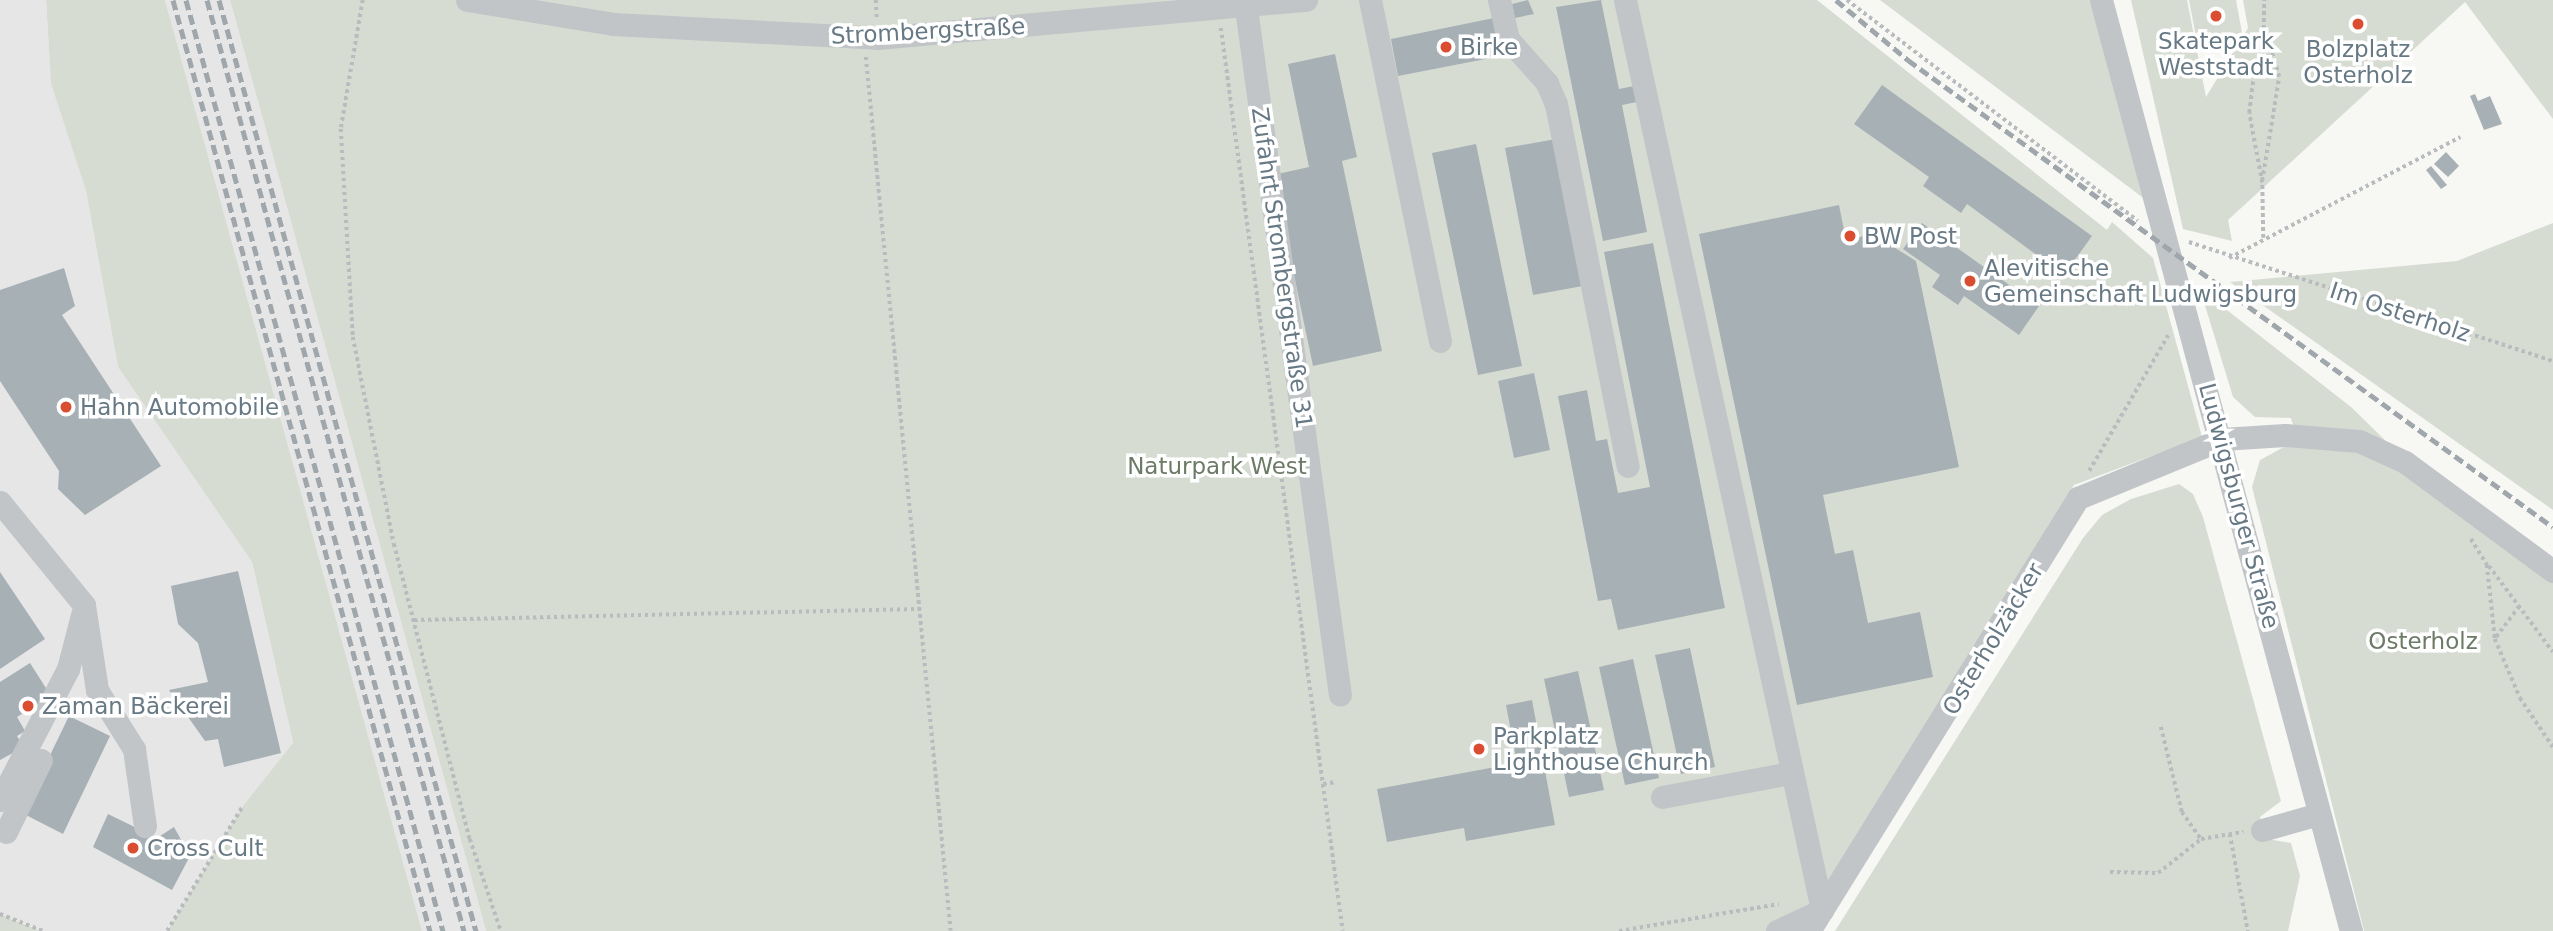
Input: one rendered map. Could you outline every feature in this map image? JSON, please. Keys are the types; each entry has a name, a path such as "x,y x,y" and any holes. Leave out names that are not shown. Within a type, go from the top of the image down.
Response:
{"street":[{"name":"Strombergstraße","path":"467,0 613,24 864,38 1246,8 1306,0"},
{"path":"1370,0 1440,341"},
{"path":"1499,0 1508,39 1547,83 1556,104 1628,466"},
{"path":"1625,0 1819,904 1777,931"},
{"name":"Ludwigsburger Straße","path":"2101,0 2168,234 2351,931"},
{"name":"Zufahrt Strombergstraße 31","path":"1246,8 1340,695"},
{"path":"2078,498 2222,439 2285,435 2359,441 2405,462 2553,571"},
{"name":"Osterholzäcker","path":"1809,931 1819,904 2078,498"},
{"path":"0,502 8,534 84,605 97,690 134,749 145,826"},
{"path":"0,800 68,669 84,605"},
{"path":"6,832 92,666"},
{"path":"1662,797 1790,773"},
{"path":"2262,830 2319,814"}],"path":[{"path":"363,0 341,129 354,337 414,620 470,839 501,931"},
{"name":"Im Osterholz","path":"1847,0 2150,232 2168,234 2229,258 2553,361"},
{"path":"2263,238 2262,183 2249,113 2263,28 2264,0"},
{"path":"1218,10 1343,931"},
{"path":"2262,183 2278,77 2263,28"},
{"path":"864,38 951,931"},
{"path":"2229,258 2388,172 2418,165 2460,137"},
{"path":"2078,498 2185,306"},
{"path":"2468,533 2487,565 2553,652"},
{"path":"2487,565 2495,639 2520,698 2553,747"},
{"path":"2495,639 2519,607"},
{"path":"414,620 918,609"},
{"path":"2161,727 2182,812 2200,839"},
{"path":"1323,784 1336,782"},
{"path":"167,931 242,807"},
{"path":"2110,872 2158,873 2200,839 2262,830"},
{"path":"2230,834 2248,931"},
{"path":"1619,931 1819,904"},
{"path":"0,914 43,931"}],"shaded area":[{"path":"0,0 46,0 51,84 86,191 118,367 252,562 293,744 242,807 167,931 43,931 0,914"},
{"path":"165,0 230,0 486,931 422,931"}],"green space":[{"path":"46,0 165,0 422,931 167,931 242,807 293,743 252,562 118,367 86,191 51,84"},
{"name":"Naturpark West","path":"230,0 1817,0 2107,230 2112,222 2153,258 2202,437 2074,485 1799,931 486,931"},
{"path":"1880,0 2095,0 2162,212"},
{"path":"2131,0 2187,0 2206,97 2248,28 2243,0 2553,0 2553,119 2465,2 2228,220 2232,241 2183,229"},
{"name":"Skatepark Weststadt","path":"2189,0 2236,0 2242,33 2197,42"},
{"path":"2553,223 2553,510 2230,282 2457,261"},
{"name":"Osterholz","path":"2200,289 2351,407 2431,485 2553,576 2553,931 2364,931 2252,487 2260,460 2297,440 2291,418 2255,417 2233,397"},
{"path":"2179,484 2193,494 2203,517 2281,801 2260,817 2267,839 2291,843 2300,876 2288,931 1835,931 2083,538 2102,515 2131,499"},
{"path":"0,914 34,928 43,931 0,931"}],"building":[{"path":"1528,0 1534,14 1515,18 1512,4"},
{"path":"1601,0 1619,89 1634,86 1637,102 1622,105 1647,232 1603,241 1556,7"},
{"name":"Birke","path":"1494,18 1501,56 1398,76 1391,39"},
{"path":"1335,54 1357,157 1342,161 1382,351 1313,366 1273,175 1309,167 1288,64"},
{"path":"1882,85 2092,236 2064,275 1967,204 1961,213 1923,186 1929,177 1854,124"},
{"path":"2475,94 2478,101 2490,96 2502,124 2484,130 2470,96"},
{"path":"1556,139 1583,286 1533,295 1505,148"},
{"path":"1476,144 1522,366 1478,375 1432,153"},
{"path":"2446,152 2459,166 2448,177 2434,164"},
{"path":"2431,166 2447,185 2441,189 2426,170"},
{"path":"1839,205 1846,240 1873,234 1916,261 1959,467 1823,495 1835,554 1853,550 1868,623 1920,612 1933,677 1797,705 1699,234"},
{"name":"Alevitische Gemeinschaft Ludwigsburg","path":"1922,223 2039,306 2019,335 1964,296 1958,305 1932,287 1940,275 1903,249"},
{"path":"1653,243 1725,608 1618,630 1611,599 1598,601 1558,396 1587,390 1596,441 1607,439 1618,493 1650,487 1604,252"},
{"path":"64,268 75,306 62,315 161,466 85,515 58,489 59,471 0,381 0,290"},
{"path":"1534,373 1550,450 1514,458 1498,381"},
{"path":"238,571 281,753 224,767 218,739 205,741 169,690 208,682 198,643 178,624 171,586"},
{"path":"0,572 45,639 0,669"},
{"path":"1690,648 1715,767 1681,774 1655,655"},
{"path":"1633,659 1659,778 1625,785 1599,667"},
{"path":"30,663 51,696 17,717 25,731 17,736 24,747 0,760 0,682"},
{"path":"1578,671 1604,790 1569,797 1544,679"},
{"path":"1532,700 1555,825 1466,841 1464,828 1387,842 1377,789 1517,763 1506,705"},
{"path":"69,716 110,736 63,834 22,813"},
{"path":"108,814 157,838 174,827 190,856 172,890 93,847"}],"railway":[{"path":"173,0 430,931"},
{"path":"186,0 443,931"},
{"path":"207,0 464,931"},
{"path":"219,0 476,931"},
{"path":"1836,0 1908,60 2553,527"}],"place":[{"name":"Skatepark Weststadt","path":"2216,16"},
{"name":"Bolzplatz Osterholz","path":"2358,24"},
{"name":"Birke","path":"1446,47"},
{"name":"BW Post","path":"1850,236"},
{"name":"Alevitische Gemeinschaft Ludwigsburg","path":"1970,281"},
{"name":"Hahn Automobile","path":"66,407"},
{"name":"Zaman Bäckerei","path":"28,706"},
{"name":"Parkplatz Lighthouse Church","path":"1479,749"},
{"name":"Cross Cult","path":"133,848"}]}
